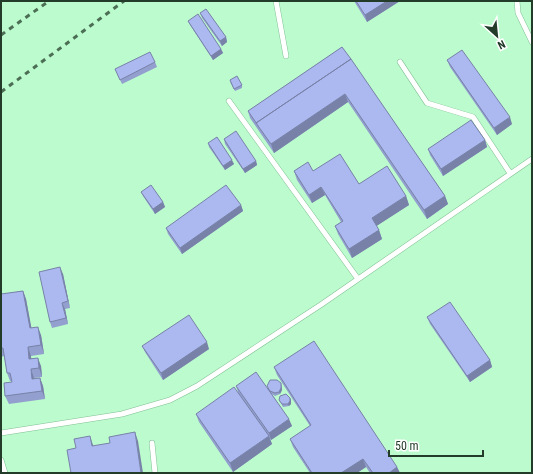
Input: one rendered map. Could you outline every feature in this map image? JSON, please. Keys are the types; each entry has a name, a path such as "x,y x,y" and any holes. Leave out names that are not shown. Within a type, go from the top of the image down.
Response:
{"lane":[{"path":"276,1 286,56"},
{"path":"517,1 518,13 532,42"},
{"path":"400,62 427,103 473,117 510,173"},
{"path":"229,101 358,279"},
{"path":"1,433 122,414 170,400 197,386 242,357 532,159"},
{"path":"152,442 155,473"},
{"path":"1,460 5,473"}],"building":[{"path":"356,1 387,1 365,15"},
{"path":"206,9 226,37 220,41 200,13"},
{"path":"198,14 221,49 211,56 188,21"},
{"path":"342,47 351,59 256,123 248,111"},
{"path":"462,50 510,117 494,128 447,60"},
{"path":"150,52 155,62 120,80 115,69"},
{"path":"351,59 445,196 424,210 345,94 271,144 256,123"},
{"path":"237,76 242,85 234,89 230,80"},
{"path":"471,120 485,140 441,169 428,149"},
{"path":"236,131 256,161 243,169 224,139"},
{"path":"217,137 232,160 223,166 208,143"},
{"path":"340,154 359,184 387,166 406,196 372,218 379,230 349,249 335,226 343,221 321,187 309,195 294,171 308,162 313,171"},
{"path":"151,185 163,202 153,209 141,192"},
{"path":"226,185 241,205 180,248 166,228"},
{"path":"60,267 68,301 62,303 66,318 50,322 39,272"},
{"path":"23,291 30,328 38,327 41,345 28,347 29,359 38,358 39,368 31,369 32,379 40,378 42,391 5,396 4,383 12,382 10,373 7,373 3,348 1,348 1,294"},
{"path":"450,302 490,360 467,376 427,317"},
{"path":"189,315 207,342 161,373 142,346"},
{"path":"314,341 397,467 389,473 373,473 363,459 341,473 312,473 290,439 311,425 274,367"},
{"path":"256,372 289,419 269,433 236,386"},
{"path":"270,380 277,380 281,383 279,392 275,393 270,391 267,386"},
{"path":"234,387 269,436 230,463 196,414"},
{"path":"286,394 290,398 290,401 288,404 282,404 279,400 280,396"},
{"path":"135,432 141,473 71,473 67,450 76,448 74,439 90,436 92,446 110,443 109,437"}],"railway":[{"path":"1,35 49,1"},
{"path":"1,92 124,1"}]}
